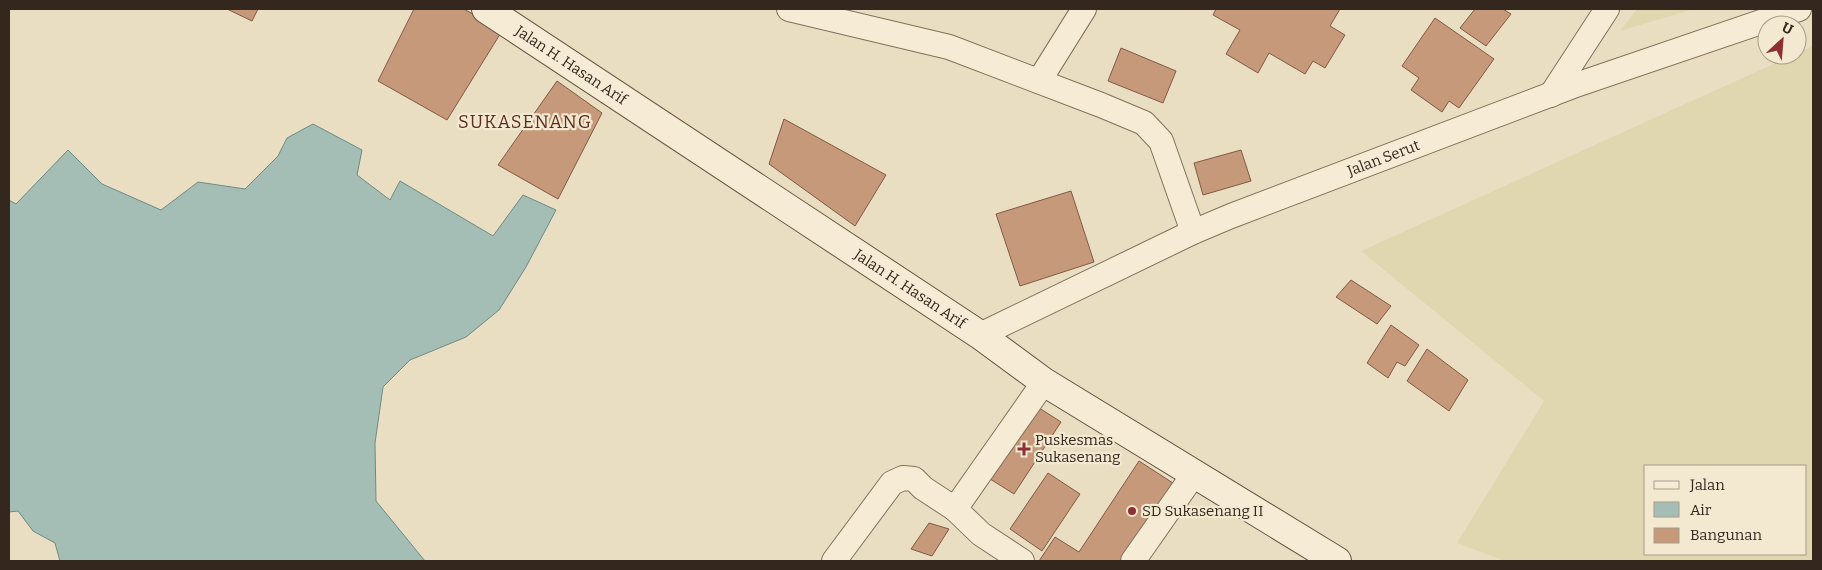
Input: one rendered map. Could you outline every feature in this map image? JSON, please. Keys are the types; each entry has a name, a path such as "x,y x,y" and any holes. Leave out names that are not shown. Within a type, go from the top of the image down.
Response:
{"main road":[{"name":"Jalan H. Hasan Arif","path":"486,9 980,334 1044,382 1337,561"}],"street":[{"path":"789,9 949,47 1144,123 1161,141 1193,232"},
{"path":"1039,81 1084,9"},
{"path":"1551,94 1608,9"},
{"name":"Jalan Serut","path":"980,334 1193,232 1551,94 1799,9"},
{"path":"955,509 1044,382"},
{"path":"1133,561 1194,474"},
{"path":"834,561 892,483 903,478 914,479 923,488 955,509 982,534 1022,561"}],"shaded area":[{"path":"1637,9 1694,9 1620,31"},
{"path":"1813,46 1813,561 1505,561 1457,543 1544,401 1361,251 1771,65 1807,65 1807,49"}],"water":[{"path":"313,124 362,150 357,175 390,200 400,181 493,236 523,195 556,210 526,267 499,310 466,337 410,360 383,387 375,443 376,501 425,561 60,561 55,543 33,531 18,511 9,512 9,200 16,204 68,150 102,184 161,210 198,182 245,189 278,156 287,138"}],"building":[{"path":"227,9 258,9 252,21"},
{"path":"414,9 464,9 502,31 447,120 378,81"},
{"path":"1216,9 1340,9 1330,26 1345,35 1325,68 1313,61 1305,74 1269,53 1258,73 1226,54 1240,30 1213,15"},
{"path":"1475,9 1503,9 1511,14 1486,46 1460,28"},
{"path":"1435,18 1494,59 1459,108 1449,101 1442,112 1411,90 1419,78 1402,66"},
{"path":"1121,48 1176,71 1163,103 1108,81"},
{"path":"557,81 602,113 558,199 498,165"},
{"path":"784,119 886,175 855,226 769,164"},
{"path":"1241,150 1251,181 1203,195 1194,163"},
{"path":"1071,191 1094,262 1020,286 996,214"},
{"path":"1351,280 1391,306 1377,324 1336,297"},
{"path":"1391,325 1419,345 1405,366 1397,362 1388,378 1367,363"},
{"path":"1427,349 1468,380 1449,411 1407,381"},
{"name":"Puskesmas Sukasenang","path":"1033,404 1061,422 1014,494 987,477"},
{"name":"SD Sukasenang II","path":"1139,461 1176,485 1123,561 1039,561 1055,537 1079,552"},
{"path":"1048,473 1080,494 1042,551 1010,529"},
{"path":"929,523 949,529 932,556 911,549"}],"place":[{"name":"Puskesmas Sukasenang","path":"1024,449"},
{"name":"SD Sukasenang II","path":"1132,511"}],"district":[{"name":"SUKASENANG","path":"525,122"}]}
